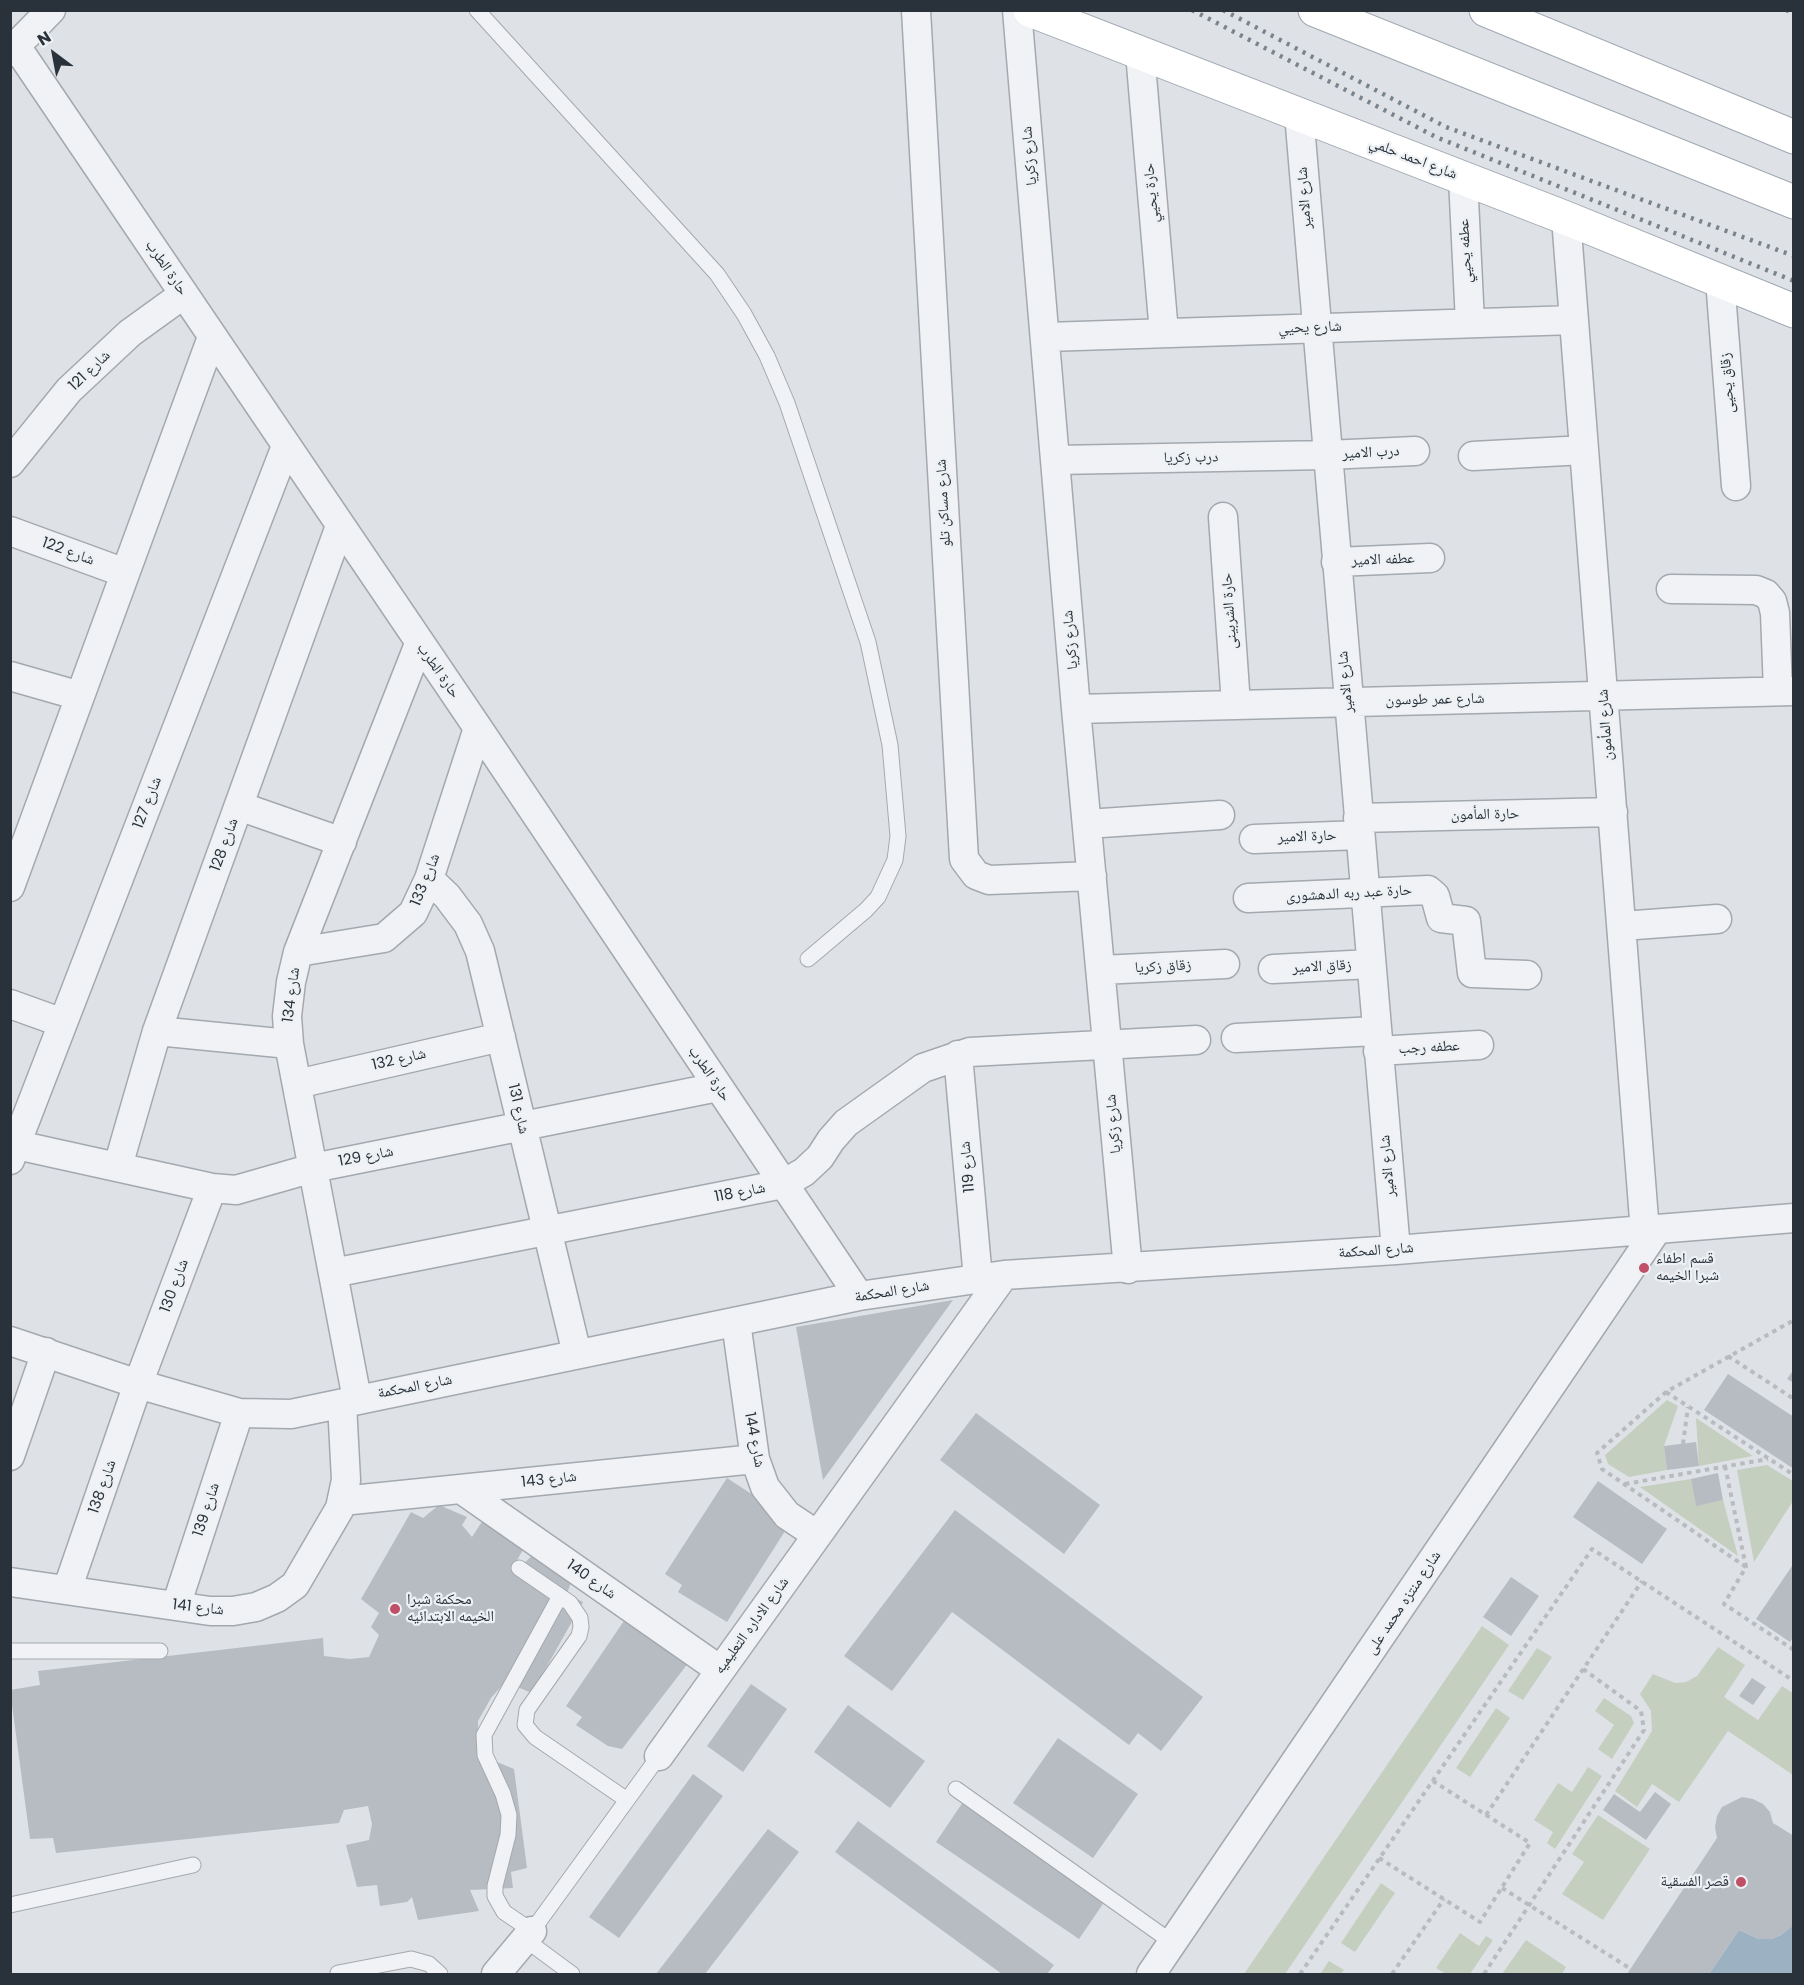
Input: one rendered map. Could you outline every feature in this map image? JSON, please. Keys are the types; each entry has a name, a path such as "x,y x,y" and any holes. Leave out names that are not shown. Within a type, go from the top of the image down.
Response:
{"main road":[{"name":"شارع احمد حلمي","path":"1030,10 1463,178 1794,311"},
{"path":"1315,10 1794,202"},
{"path":"1486,10 1794,137"}],"street":[{"path":"13,49 51,10"},
{"name":"شارع مساكن تلو","path":"916,10 964,859 976,875 989,880 1092,876"},
{"name":"شارع زكريا","path":"1017,10 1076,709 1128,1269"},
{"name":"حارة الطرب","path":"13,49 184,294 860,1296"},
{"name":"حارة يحيي","path":"1140,53 1164,333"},
{"name":"شارع الامير","path":"1299,114 1315,328 1396,1250"},
{"name":"عطفه يحيي","path":"1463,178 1470,323"},
{"name":"شارع المأمون","path":"1566,219 1622,926 1650,1231"},
{"name":"زقاق يحيى","path":"1720,280 1736,486"},
{"name":"شارع 121","path":"10,463 69,390 130,333 184,294"},
{"name":"شارع يحيي","path":"1046,337 1574,320"},
{"path":"10,887 212,337"},
{"name":"شارع 127","path":"14,1153 286,446"},
{"path":"1473,456 1584,450"},
{"name":"درب الامير","path":"1327,455 1415,451"},
{"name":"درب زكريا","path":"1056,460 1327,455"},
{"name":"حارة الشربينى","path":"1223,517 1236,705"},
{"name":"شارع 128","path":"118,1166 158,1031 339,526"},
{"name":"شارع 122","path":"10,531 125,573"},
{"name":"عطفه الامير","path":"1336,562 1430,558"},
{"path":"1671,589 1756,590 1766,594 1772,601 1775,613 1786,691"},
{"name":"شارع 134","path":"350,1402 333,1274 289,1044 287,1016 291,982 298,952 419,644"},
{"path":"10,676 80,696"},
{"name":"شارع عمر طوسون","path":"1076,709 1786,691"},
{"name":"شارع 133","path":"298,952 384,938 412,913 429,879 478,728"},
{"path":"239,806 342,842"},
{"name":"حارة المأمون","path":"1359,826 1613,812"},
{"path":"1087,824 1220,815"},
{"name":"حارة الامير","path":"1254,839 1359,826"},
{"name":"شارع 131","path":"429,879 447,896 468,924 480,951 577,1354"},
{"name":"حارة عبد ربه الدهشورى","path":"1248,898 1432,892 1441,918 1466,921 1472,973 1527,975"},
{"path":"1622,926 1717,919"},
{"name":"زقاق زكريا","path":"1101,970 1225,964"},
{"name":"زقاق الامير","path":"1273,969 1371,964"},
{"path":"10,1004 63,1023"},
{"path":"158,1031 289,1044"},
{"name":"شارع 132","path":"297,1084 501,1037"},
{"name":"عطفه رجب","path":"1236,1038 1479,1045"},
{"name":"شارع 118","path":"333,1274 783,1184 804,1172 820,1157 846,1123 923,1068 958,1055 970,1052 1196,1040"},
{"name":"شارع 119","path":"958,1055 991,1277"},
{"name":"شارع 129","path":"14,1153 118,1166 212,1188 236,1190 313,1168 718,1087"},
{"name":"شارع 130","path":"138,1384 212,1188"},
{"name":"شارع المحكمة","path":"10,1341 138,1384 239,1413 291,1414 860,1296 991,1277 1396,1250 1794,1218"},
{"name":"شارع منتزه محمد على","path":"1151,1974 1650,1231"},
{"name":"شارع الاداره التعليميه","path":"659,1756 817,1535 991,1277"},
{"name":"شارع 144","path":"736,1322 756,1459 765,1487 787,1515 817,1535"},
{"path":"10,1455 46,1352"},
{"name":"شارع 138","path":"67,1590 138,1384"},
{"name":"شارع 141","path":"10,1582 176,1606 233,1611 256,1607 277,1598 295,1585 342,1501 346,1480 350,1402"},
{"name":"شارع 139","path":"176,1606 239,1413"},
{"name":"شارع 143","path":"342,1501 756,1459"},
{"name":"شارع 140","path":"461,1489 720,1670"},
{"name":"شارع الاداره التعليميه","path":"496,1974 529,1935"}],"lane":[{"path":"481,12 717,274 744,314 763,348 791,414 868,642 890,745 898,836 895,860 878,897 808,959"},
{"path":"519,1568 570,1603 580,1618 579,1636 527,1710 525,1725 535,1737 627,1800"},
{"path":"560,1596 488,1726 483,1745 509,1815 495,1896 504,1912 572,1974"},
{"path":"10,1651 160,1651"},
{"name":"شارع الاداره التعليميه","path":"529,1935 659,1756"},
{"path":"956,1789 1173,1943"},
{"path":"10,1905 193,1866"},
{"path":"338,1973 411,1959 429,1964 440,1974"}],"path":[{"path":"1746,1567 1602,1469 1597,1453 1666,1392 1794,1320"},
{"path":"1728,1356 1794,1399"},
{"path":"1666,1392 1794,1475"},
{"path":"1683,1444 1688,1407"},
{"path":"1624,1485 1768,1459"},
{"path":"1725,1466 1746,1567 1724,1604 1794,1650"},
{"path":"1300,1974 1592,1549 1794,1681"},
{"path":"1486,1815 1642,1581"},
{"path":"1484,1974 1644,1730 1641,1711 1583,1669"},
{"path":"1379,1858 1480,1922 1530,1843 1433,1781"},
{"path":"1502,1888 1631,1969"},
{"path":"1392,1974 1444,1899"}],"green space":[{"path":"1667,1400 1678,1406 1664,1446 1667,1470 1629,1477 1608,1464 1605,1455"},
{"path":"1696,1418 1753,1456 1699,1466"},
{"path":"1767,1465 1793,1481 1793,1501 1754,1562 1737,1470"},
{"path":"1691,1479 1696,1505 1723,1500 1738,1556 1640,1487"},
{"path":"1482,1626 1509,1645 1285,1974 1244,1974"},
{"path":"1718,1647 1745,1665 1724,1697 1758,1720 1782,1686 1793,1693 1793,1775 1728,1731 1679,1802 1652,1784 1637,1807 1615,1791 1652,1731 1651,1711 1640,1694 1653,1674 1675,1683 1686,1682 1697,1676"},
{"path":"1537,1648 1552,1657 1523,1700 1508,1691"},
{"path":"1604,1698 1631,1716 1634,1723 1612,1759 1598,1749 1614,1725 1595,1711"},
{"path":"1496,1708 1510,1718 1470,1777 1456,1768"},
{"path":"1588,1767 1602,1776 1555,1849 1547,1843 1553,1832 1534,1820 1558,1783 1572,1792"},
{"path":"1598,1815 1650,1849 1603,1920 1562,1894 1584,1862 1572,1854"},
{"path":"1381,1883 1395,1893 1355,1952 1341,1943"},
{"path":"1460,1933 1479,1946 1486,1936 1493,1940 1470,1974 1446,1974 1436,1968"},
{"path":"1526,1940 1566,1967 1562,1974 1502,1974"},
{"path":"1329,1961 1344,1970 1341,1974 1320,1974"}],"water":[{"path":"1793,1925 1793,1974 1709,1974 1739,1930 1759,1939 1771,1939 1781,1935"}],"building":[{"path":"953,1300 823,1480 796,1327"},
{"path":"1794,1369 1794,1383 1787,1379"},
{"path":"1728,1374 1794,1417 1794,1469 1704,1410"},
{"path":"976,1413 1100,1505 1064,1554 940,1460"},
{"path":"1696,1442 1699,1466 1667,1470 1664,1446"},
{"path":"1718,1473 1723,1500 1696,1506 1691,1479"},
{"path":"727,1478 776,1510 771,1518 787,1528 727,1622 678,1592 682,1585 665,1574"},
{"path":"1598,1481 1667,1529 1642,1564 1573,1517"},
{"path":"439,1505 467,1517 462,1525 472,1537 487,1514 527,1543 516,1562 519,1568 537,1551 572,1579 567,1594 583,1602 532,1693 505,1682 491,1698 478,1721 478,1754 514,1769 527,1868 511,1872 513,1888 470,1890 479,1911 418,1920 412,1897 407,1902 380,1906 377,1885 357,1887 346,1845 369,1840 372,1824 368,1806 344,1810 339,1823 56,1853 53,1838 30,1839 10,1690 40,1685 38,1671 323,1638 324,1656 350,1659 369,1657 379,1635 371,1627 379,1613 361,1599 411,1512 423,1518"},
{"path":"955,1510 1203,1697 1161,1751 1138,1733 1129,1745 952,1612 892,1691 844,1656"},
{"path":"1794,1563 1794,1636 1790,1642 1756,1619"},
{"path":"1511,1577 1539,1596 1511,1636 1483,1617"},
{"path":"628,1615 689,1662 622,1749 608,1746 576,1725 582,1717 566,1706"},
{"path":"1752,1678 1766,1687 1753,1705 1739,1696"},
{"path":"751,1684 787,1709 743,1772 707,1746"},
{"path":"848,1705 925,1761 890,1808 814,1752"},
{"path":"1058,1738 1138,1794 1093,1858 1013,1803"},
{"path":"693,1774 723,1796 619,1938 589,1917"},
{"path":"1655,1792 1671,1804 1646,1840 1603,1810 1614,1794 1640,1812"},
{"name":"قصر الفسقية","path":"1742,1797 1763,1804 1770,1812 1773,1823 1794,1836 1794,1925 1771,1939 1759,1939 1739,1930 1709,1974 1627,1974 1717,1838 1715,1827 1722,1807"},
{"path":"963,1802 1107,1898 1079,1939 936,1842"},
{"path":"858,1821 1054,1965 1047,1974 1002,1974 835,1852"},
{"path":"768,1829 799,1852 705,1974 656,1974"}],"railway":[{"path":"1192,10 1436,137 1794,281"},
{"path":"1223,10 1446,127 1794,256"},
{"path":"1786,10 1794,13"}],"place":[{"name":"قسم اطفاء شبرا الخيمه","path":"1644,1268"},
{"name":"محكمة شبرا الخيمه الابتدائيه","path":"395,1609"},
{"name":"قصر الفسقية","path":"1741,1882"}]}
